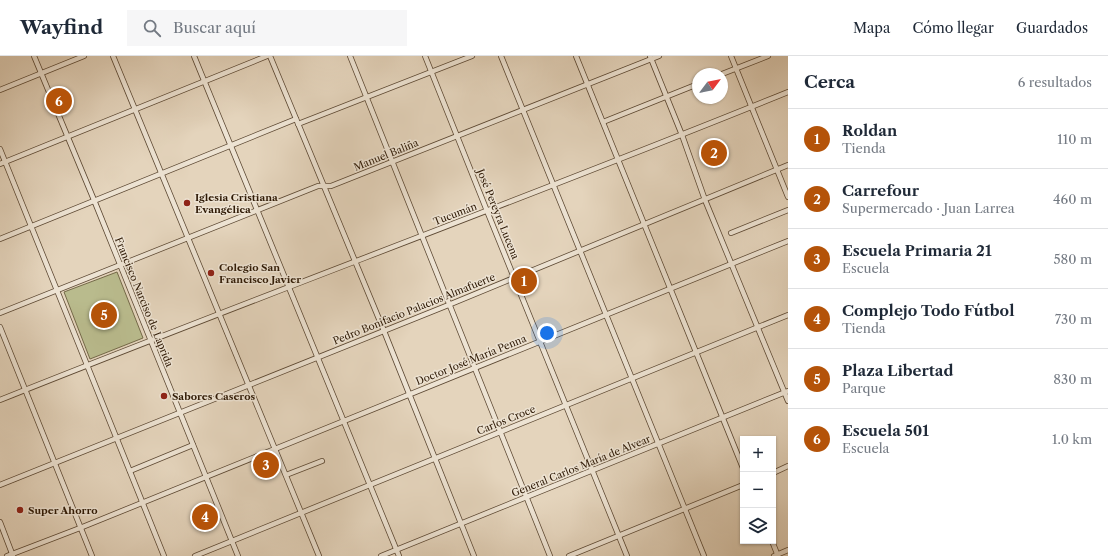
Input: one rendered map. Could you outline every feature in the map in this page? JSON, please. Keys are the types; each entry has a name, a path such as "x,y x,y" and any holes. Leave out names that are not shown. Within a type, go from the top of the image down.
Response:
{"street":[{"name":"Francisco Narciso de Laprida","path":"34,56 238,556"},
{"path":"0,90 84,56"},
{"path":"113,56 320,556"},
{"path":"194,56 399,556"},
{"path":"0,164 267,56"},
{"path":"270,56 384,332 474,556"},
{"path":"350,56 448,305 475,368 550,556"},
{"name":"José Pereyra Lucena","path":"425,56 592,471 628,556"},
{"path":"0,239 231,145 366,97 472,56"},
{"path":"501,56 704,556"},
{"path":"576,56 740,460"},
{"name":"Manuel Baliña","path":"0,314 56,290 318,186 331,186 392,163 659,56"},
{"path":"731,56 788,197"},
{"path":"728,72 768,56"},
{"path":"651,58 682,135 705,200 786,392 788,401"},
{"path":"603,122 692,86"},
{"name":"Tucumán","path":"0,400 150,340 682,135 788,92"},
{"path":"0,149 164,556"},
{"name":"Pedro Bonifacio Palacios Almafuerte","path":"0,485 318,357 384,332 788,165"},
{"path":"731,233 788,210"},
{"name":"Doctor José María Penna","path":"7,556 13,555 206,478 409,394 788,241"},
{"name":"Carlos Croce","path":"195,556 788,315"},
{"path":"0,327 92,556"},
{"name":"General Carlos María de Alvear","path":"381,556 786,392"},
{"path":"130,471 193,445"},
{"path":"286,475 322,461"},
{"path":"775,472 788,466"},
{"path":"569,556 740,486"},
{"path":"0,522 13,555"},
{"path":"773,544 777,555 788,550"}],"green space":[{"path":"117,272 143,338 90,359 64,292"}],"place":[{"name":"Escuela 501","path":"59,101"},
{"name":"Carrefour","path":"714,153"},
{"name":"Iglesia Cristiana Evangélica","path":"187,203"},
{"name":"Colegio San Francisco Javier","path":"211,273"},
{"name":"Roldan","path":"524,281"},
{"name":"Plaza Libertad","path":"104,315"},
{"name":"Sabores Caseros","path":"164,396"},
{"name":"Escuela Primaria 21","path":"266,465"},
{"name":"Super Ahorro","path":"20,510"},
{"name":"Complejo Todo Fútbol","path":"205,517"}]}
